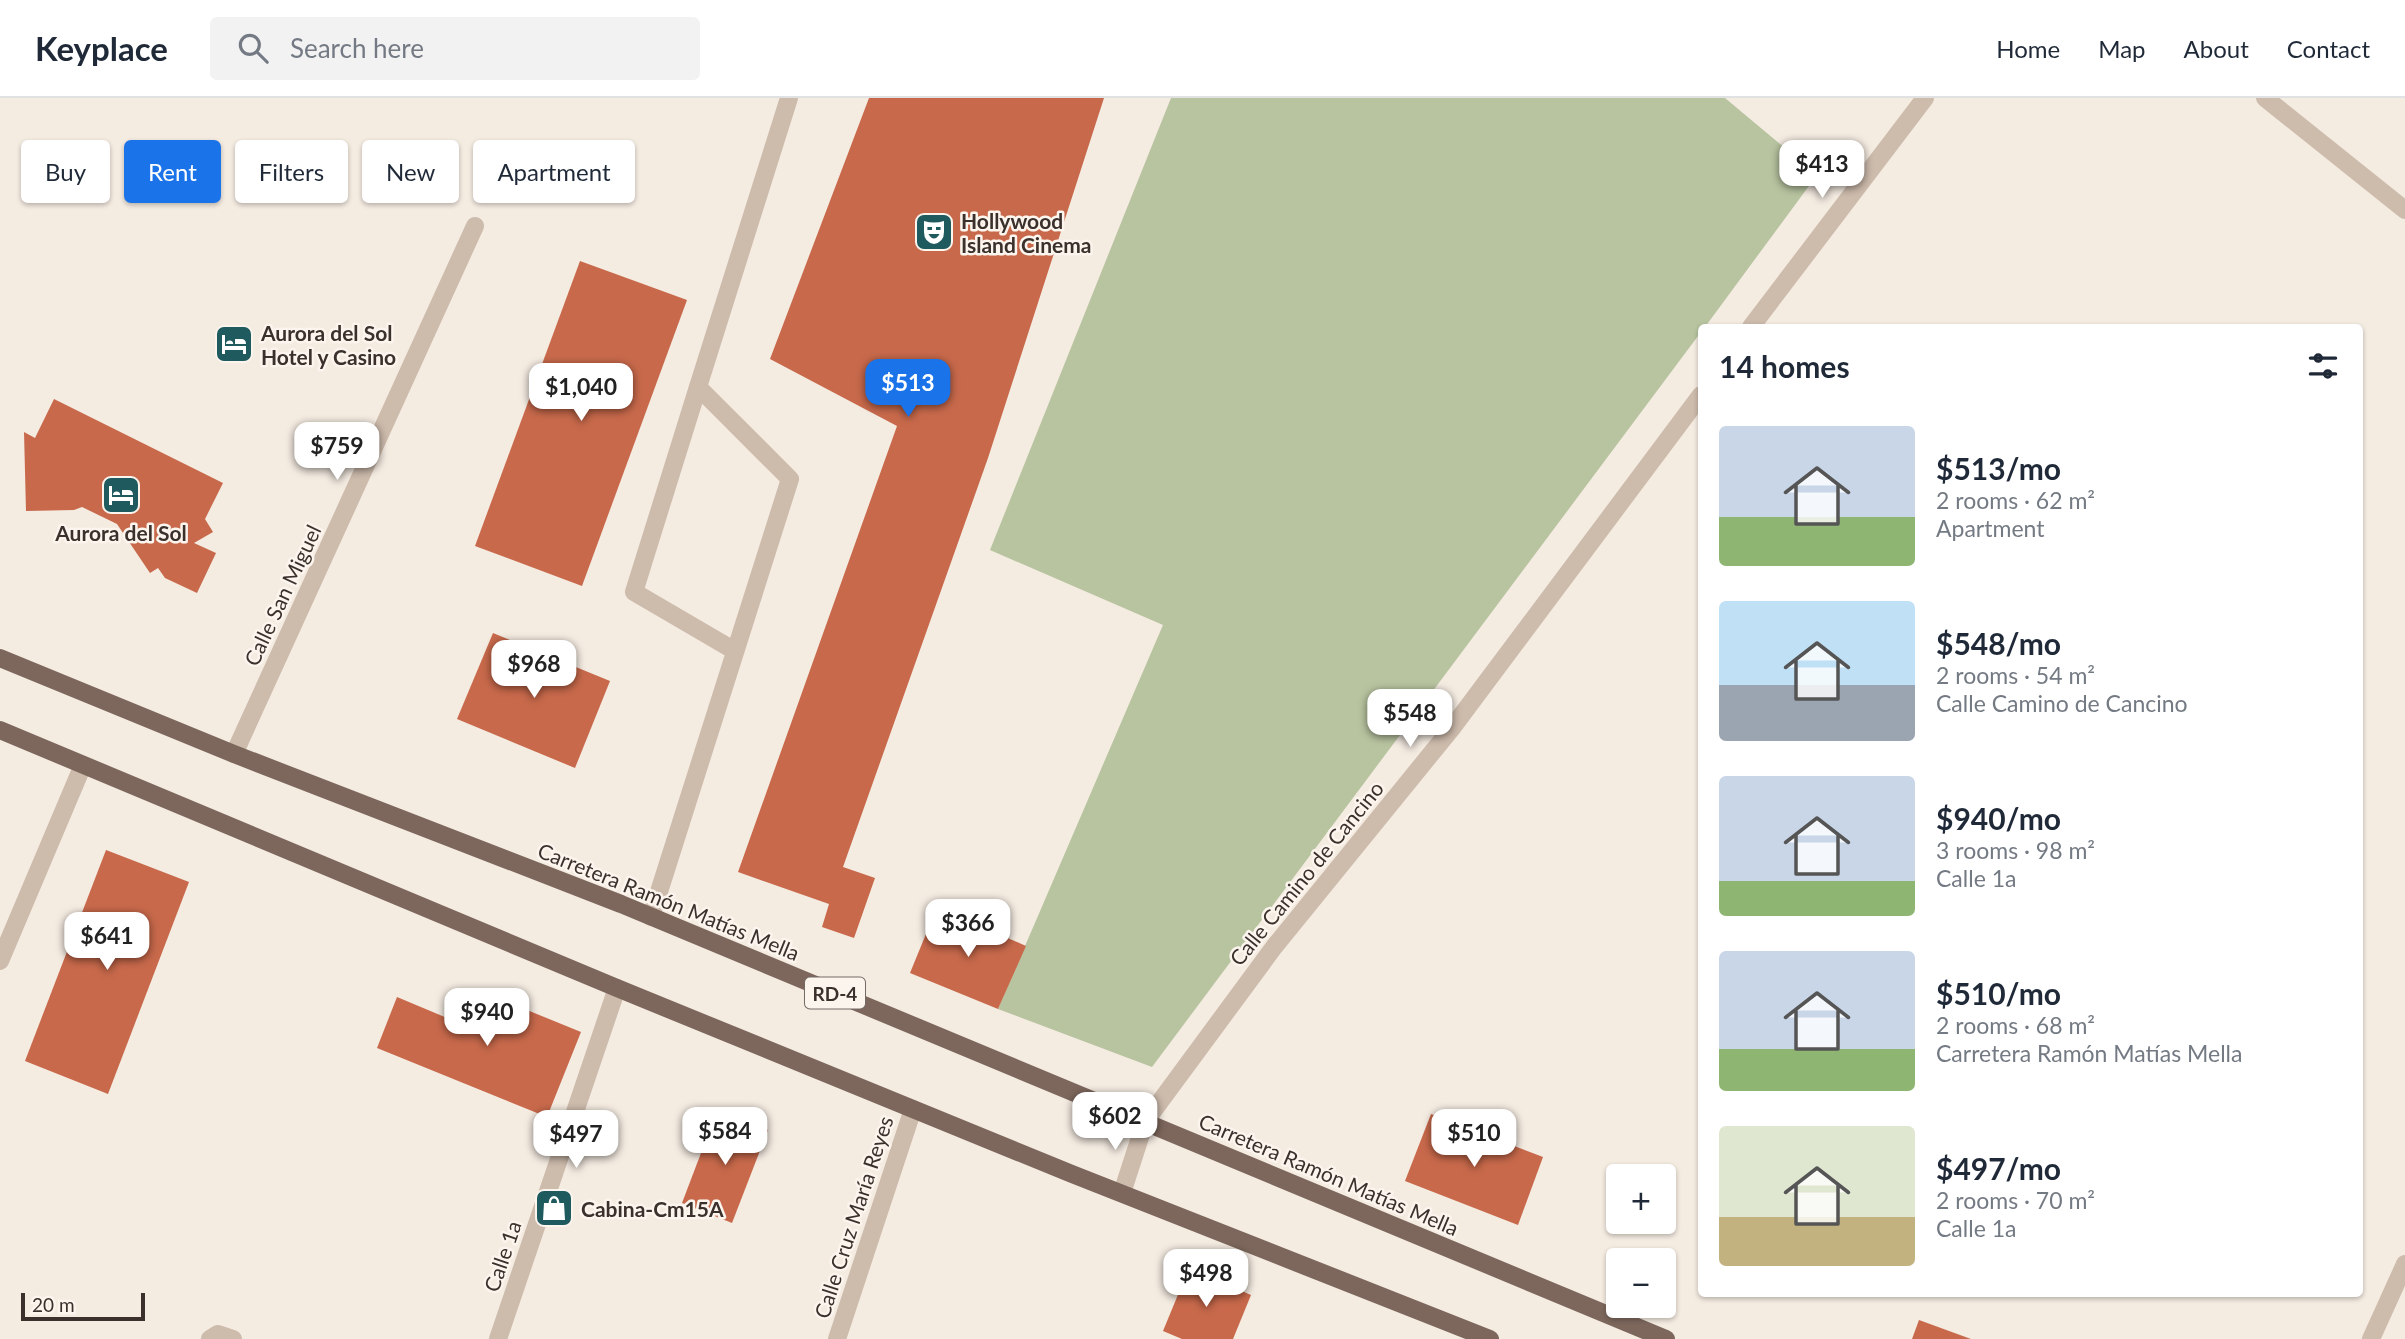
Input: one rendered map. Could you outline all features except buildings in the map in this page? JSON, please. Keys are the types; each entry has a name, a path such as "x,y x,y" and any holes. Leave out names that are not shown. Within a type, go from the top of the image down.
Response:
{"main road":[{"name":"Carretera Ramón Matías Mella","path":"0,658 234,754 651,917 1666,1339"},
{"path":"0,730 913,1109 1490,1339"}],"street":[{"path":"735,651 634,592 789,98"},
{"path":"1753,324 1925,98"},
{"path":"2265,98 2405,210"},
{"name":"Calle San Miguel","path":"234,754 475,226"},
{"path":"651,917 790,479 698,387"},
{"name":"Calle Camino de Cancino","path":"1122,1193 1145,1122 1274,947 1452,728 1698,399"},
{"path":"0,961 83,765"},
{"name":"Calle 1a","path":"498,1339 617,988"},
{"name":"Calle Cruz María Reyes","path":"837,1339 913,1109"},
{"path":"2371,1339 2405,1265"},
{"path":"210,1339 218,1334 233,1339"}],"green space":[{"path":"1171,98 1725,98 1817,175 1707,324 1698,324 1698,336 1152,1067 998,1009 1163,625 990,550"}],"place":[{"name":"Hollywood Island Cinema","path":"934,232"},
{"name":"Aurora del Sol Hotel y Casino","path":"234,344"},
{"name":"Aurora del Sol","path":"121,495"},
{"name":"Cabina-Cm15A","path":"554,1208"}]}
